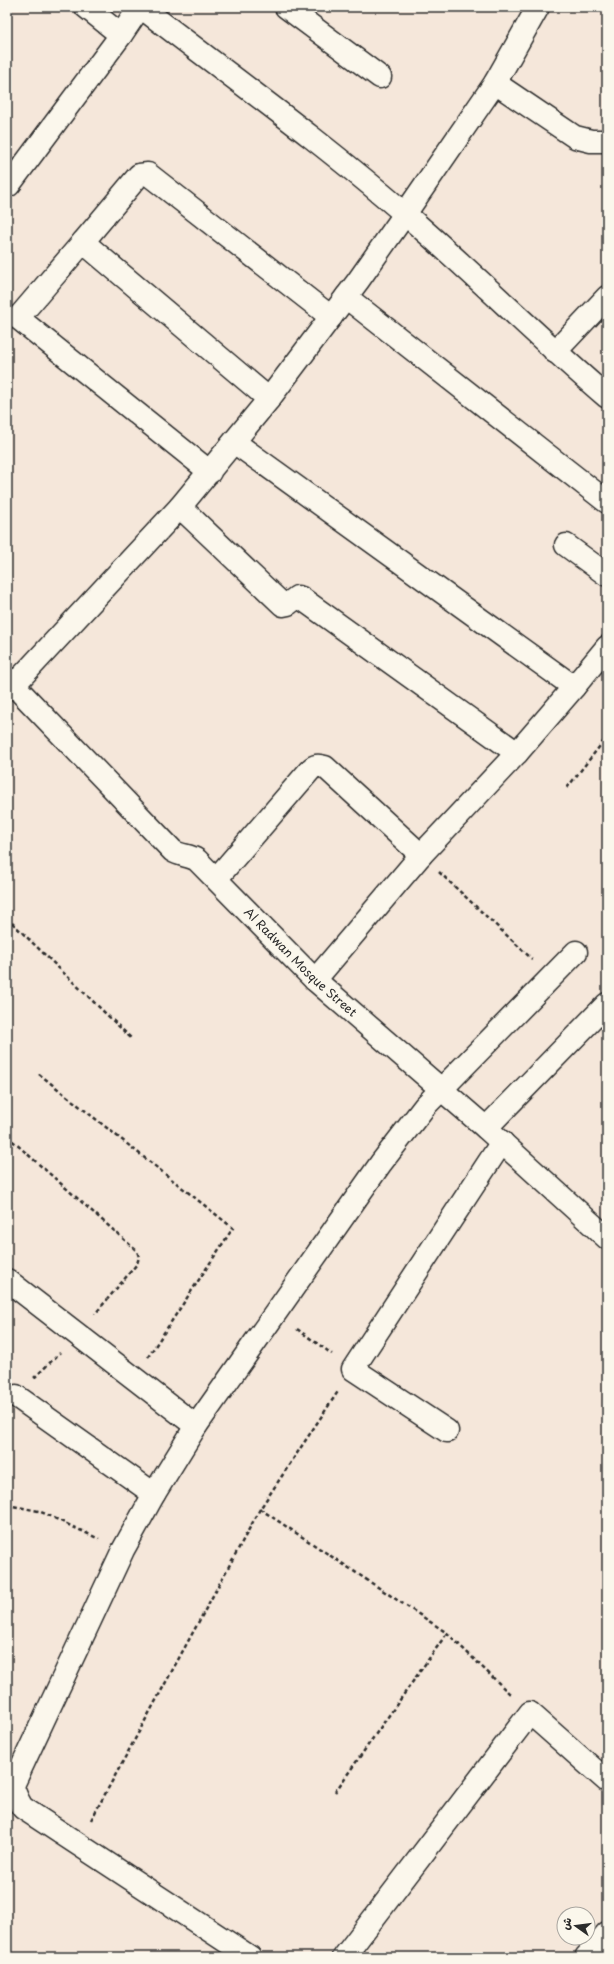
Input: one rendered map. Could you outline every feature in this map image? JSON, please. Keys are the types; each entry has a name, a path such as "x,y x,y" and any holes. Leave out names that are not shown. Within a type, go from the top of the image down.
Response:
{"street":[{"path":"86,7 121,35"},
{"path":"9,185 121,35 140,7 300,129 405,214 555,352 607,397"},
{"path":"286,7 380,77"},
{"path":"10,681 180,507 269,399 346,297 495,83 538,7"},
{"path":"495,83 575,138 591,141 607,141"},
{"path":"210,472 12,324 139,175 148,174 331,317"},
{"path":"83,242 269,399"},
{"path":"346,297 607,502"},
{"path":"555,352 607,298"},
{"path":"234,442 574,687"},
{"path":"180,507 283,604 288,604 297,597 301,598 517,753"},
{"path":"566,545 607,575"},
{"path":"315,980 421,856 517,753 607,647"},
{"name":"Al Radwan Mosque Street","path":"10,681 173,851 183,856 193,857 217,878 315,980 494,1135 607,1238"},
{"path":"217,878 310,770 314,766 319,765 325,767 421,856"},
{"path":"250,1957 23,1808 17,1800 10,1780 123,1550 154,1494 196,1426 381,1163 440,1089 576,952"},
{"path":"447,1431 353,1369 494,1135 607,1004"},
{"path":"7,1280 135,1377 196,1426"},
{"path":"16,1396 154,1494"},
{"path":"344,1957 530,1713 607,1781"},
{"path":"586,1957 607,1933"}],"path":[{"path":"567,788 607,737"},
{"path":"421,856 552,977"},
{"path":"7,918 132,1039"},
{"path":"39,1074 232,1228 135,1377"},
{"path":"7,1136 137,1251 139,1257 137,1264 79,1334 16,1396"},
{"path":"78,1844 260,1508 353,1369 276,1314"},
{"path":"7,1505 39,1511 123,1550"},
{"path":"260,1508 447,1633 530,1713"},
{"path":"335,1792 447,1633"}]}
